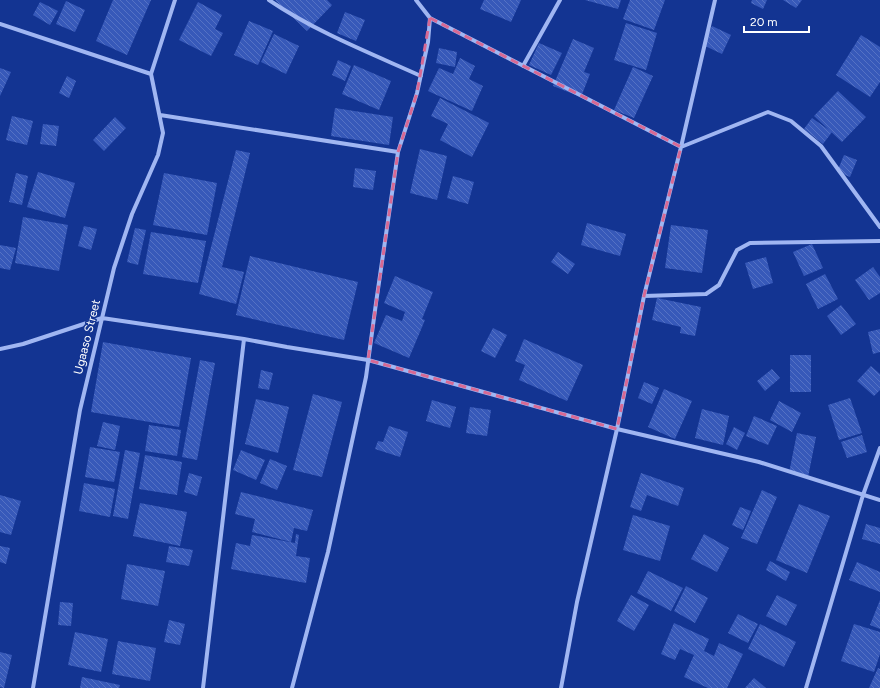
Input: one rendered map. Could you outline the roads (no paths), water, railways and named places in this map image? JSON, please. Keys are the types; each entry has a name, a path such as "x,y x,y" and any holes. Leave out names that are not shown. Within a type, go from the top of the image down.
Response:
{"street":[{"name":"Ugaaso Street","path":"33,688 80,410 114,268 132,214 158,155 163,133 151,74 175,0"},
{"path":"269,0 290,15 421,76"},
{"path":"416,0 430,18 681,147 768,112 785,119 791,122 821,146 880,227"},
{"path":"523,66 560,0"},
{"path":"561,688 577,602 617,429 644,296 716,0"},
{"path":"292,688 328,552 366,377 398,152 418,93 428,42 430,18"},
{"path":"0,24 151,74"},
{"path":"160,115 398,152"},
{"path":"644,296 706,294 719,285 737,250 750,243 880,241"},
{"path":"0,349 23,344 102,318 244,338 287,347 368,360 617,429 759,462 880,500"},
{"path":"203,688 244,338"},
{"path":"806,688 863,495 880,448"}]}
